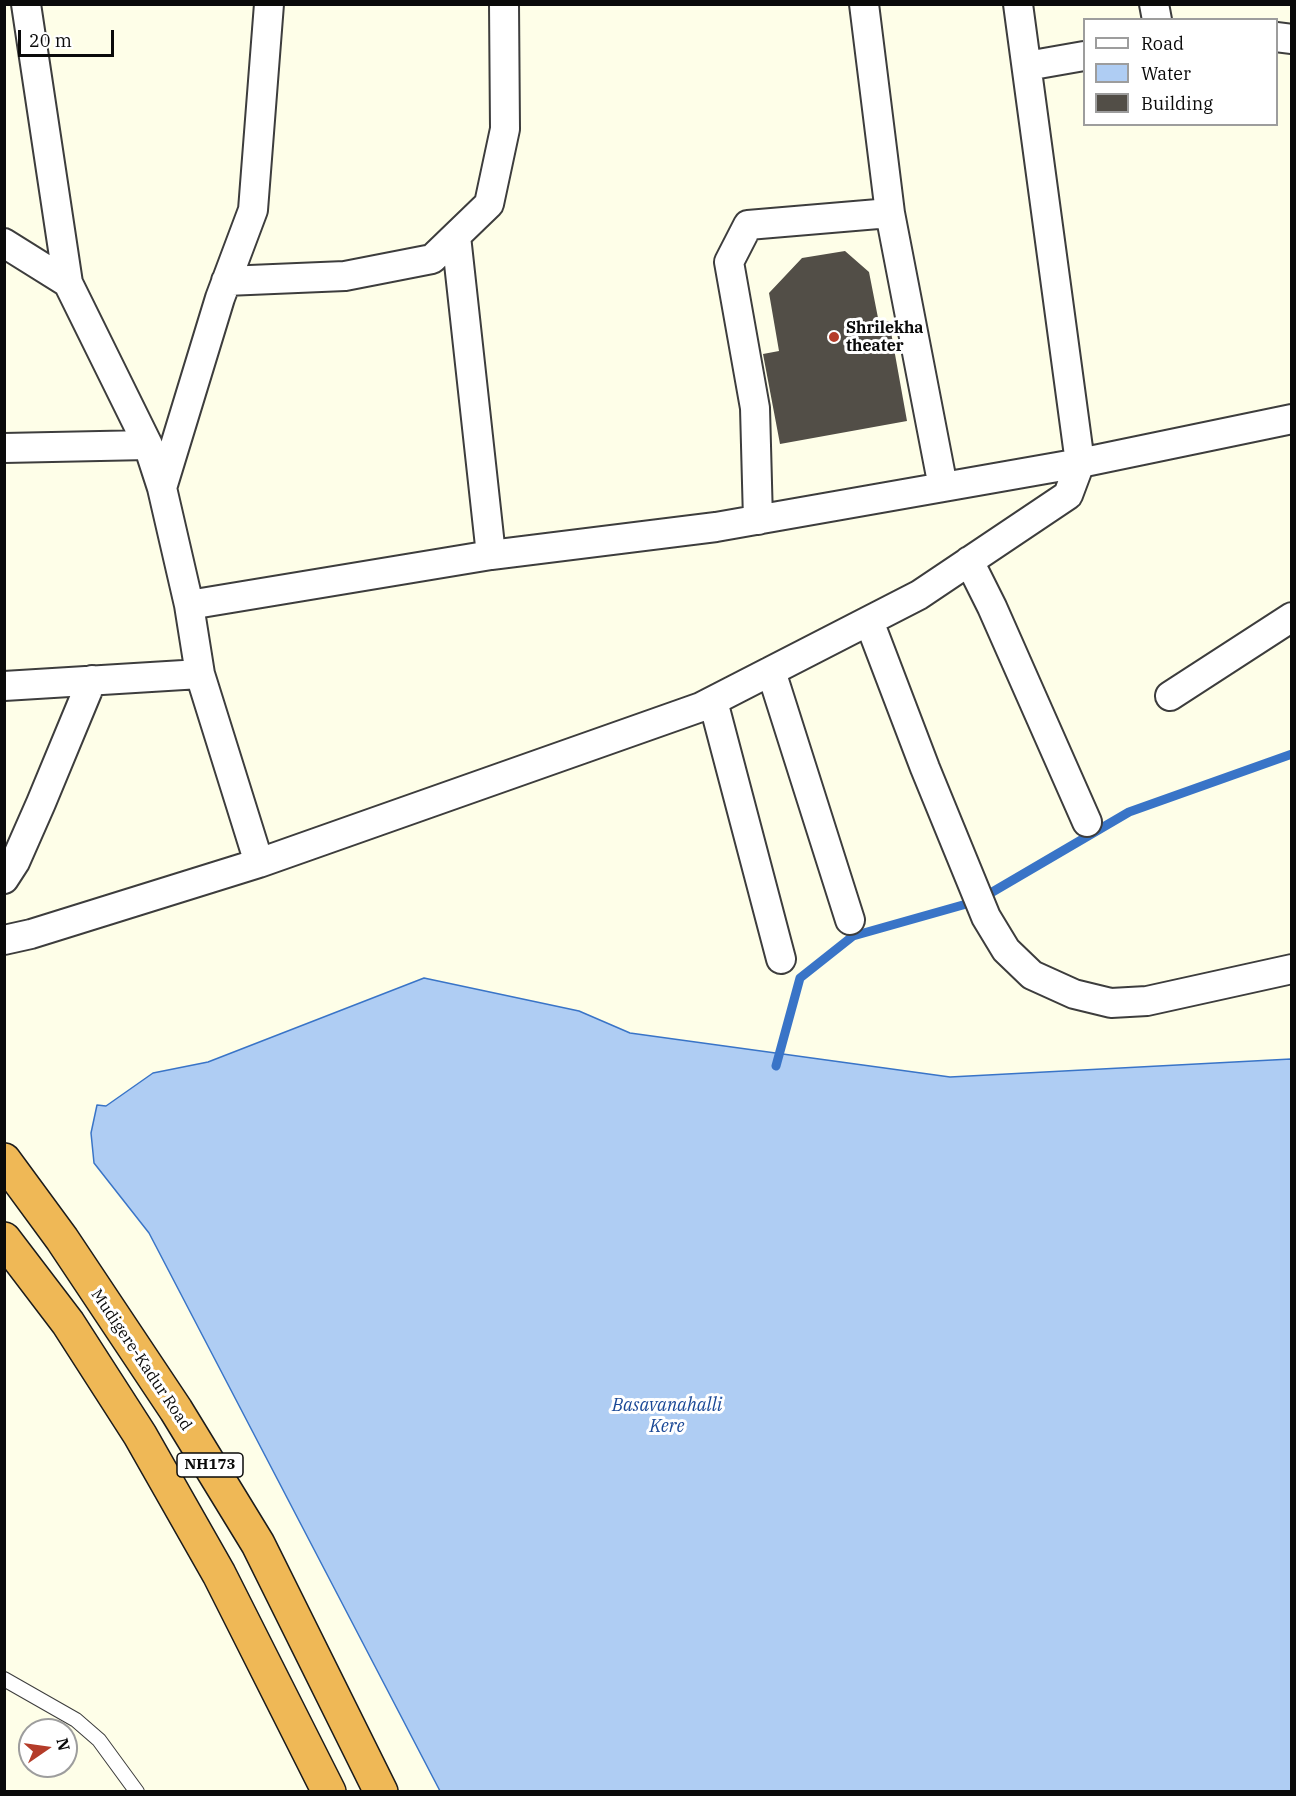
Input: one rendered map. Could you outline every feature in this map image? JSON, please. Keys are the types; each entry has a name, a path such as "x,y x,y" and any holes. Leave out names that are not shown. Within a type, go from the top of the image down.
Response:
{"highway":[{"name":"Mudigere-Kadur Road","path":"4,1160 62,1239 176,1410 258,1544 381,1791"},
{"name":"NH173","path":"4,1239 68,1323 140,1435 219,1574 328,1791"}],"street":[{"path":"26,4 68,283 148,445 162,488 189,605 200,674 259,863"},
{"path":"162,488 226,281 254,210 269,4"},
{"path":"226,281 345,276 432,260 489,204 505,129 504,4"},
{"path":"864,4 890,213 943,487"},
{"path":"4,940 31,934 259,863 701,707 919,595 1068,495 1080,462 1018,4"},
{"path":"1027,66 1083,56"},
{"path":"758,520 755,408 729,262 748,225 890,213"},
{"path":"456,236 491,555"},
{"path":"4,243 68,283"},
{"path":"189,605 491,555 758,520 1080,462 1292,419"},
{"path":"4,448 148,445"},
{"path":"969,561 992,607 1087,822"},
{"path":"1170,696 1292,617"},
{"path":"869,621 925,768 985,914 1006,950 1032,975 1074,994 1111,1003 1147,1001 1292,969"},
{"path":"771,671 850,920"},
{"path":"4,686 200,674"},
{"path":"4,879 15,862 92,680"},
{"path":"713,701 781,959"}],"lane":[{"path":"4,1679 76,1720 99,1740 137,1791"}],"water":[{"name":"Basavanahalli Kere","path":"424,978 579,1011 630,1033 950,1077 1291,1059 1291,1791 440,1791 149,1233 94,1163 91,1133 97,1105 106,1106 153,1073 208,1062"}],"building":[{"name":"Shrilekha theater","path":"845,251 869,272 879,323 889,321 907,421 780,444 763,354 779,351 769,293 802,258"}],"waterway":[{"path":"776,1066 800,978 853,936 977,901 1129,812 1292,754"}],"place":[{"name":"Shrilekha theater","path":"834,337"}]}
